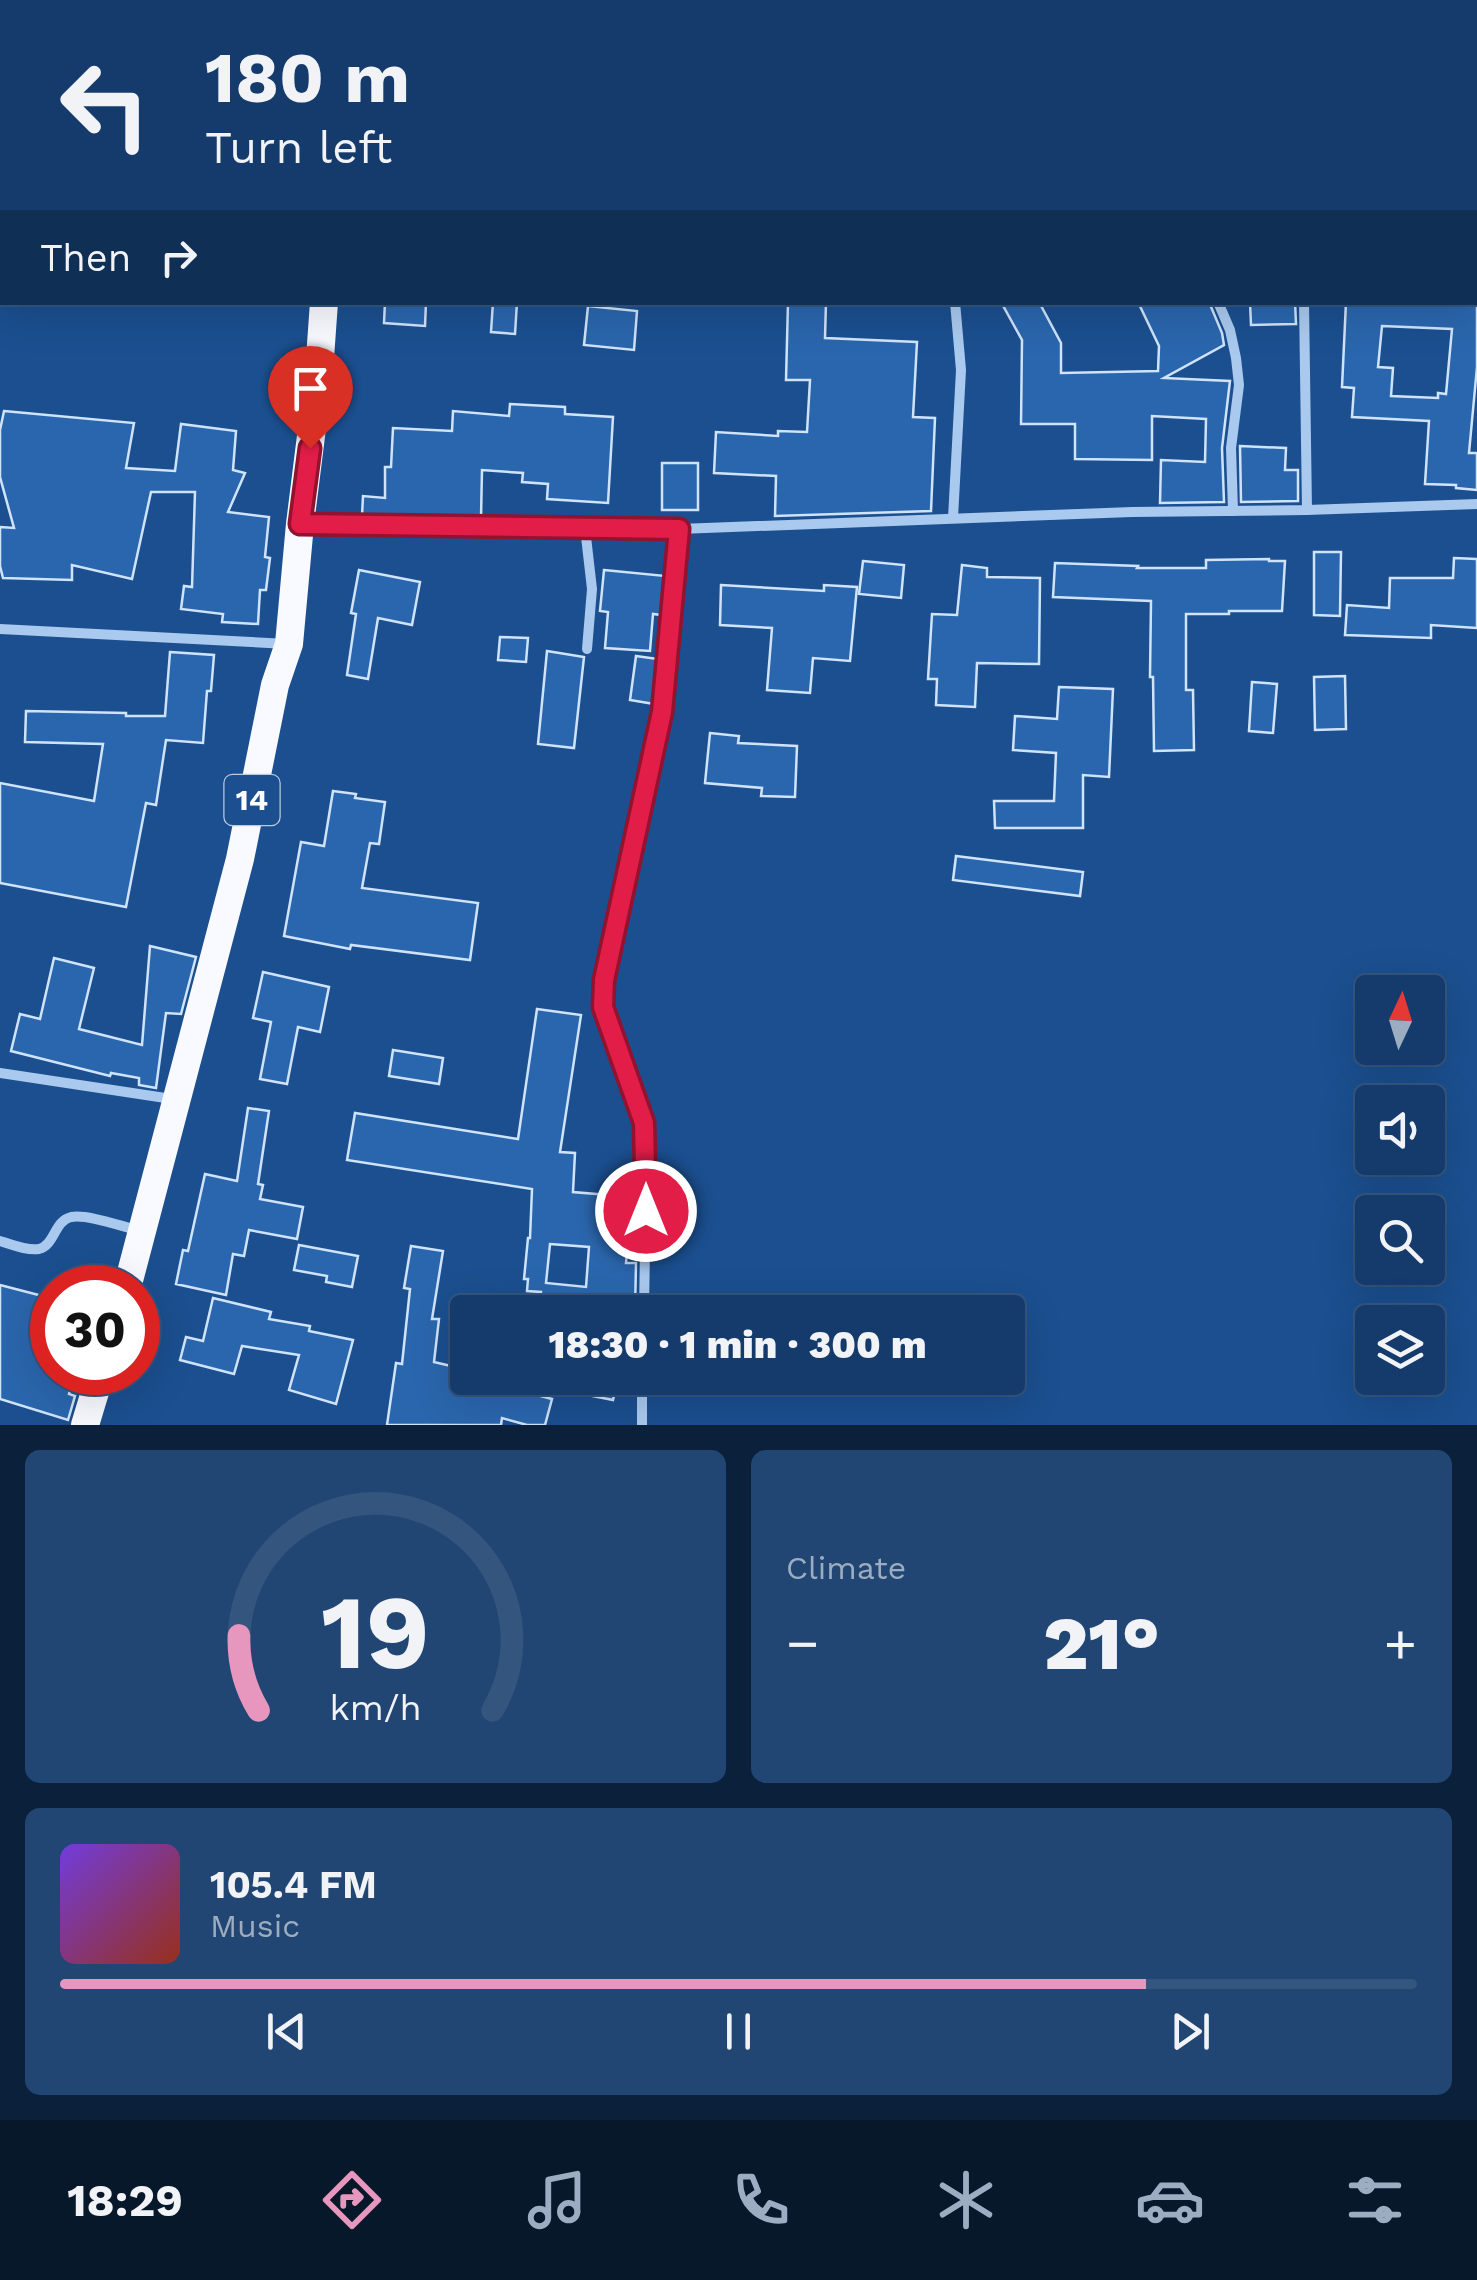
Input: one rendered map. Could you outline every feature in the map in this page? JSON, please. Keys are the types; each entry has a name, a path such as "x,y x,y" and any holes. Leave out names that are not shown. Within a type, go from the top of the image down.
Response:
{"highway":[{"name":"14","path":"133,1265 240,859 275,685 288,644 324,305"},
{"path":"85,1425 94,1395"}],"street":[{"path":"954,518 961,370 956,305"},
{"path":"1219,305 1230,330 1238,385 1231,448 1233,511"},
{"path":"1304,305 1307,510"},
{"path":"300,524 679,529 1477,504"},
{"path":"585,528 592,589 587,648"},
{"path":"644,1295 644,1123 603,1007 603,994 662,712 679,529"},
{"path":"0,629 288,644"},
{"path":"0,1074 178,1100"},
{"path":"0,1241 38,1249 46,1246 66,1218 79,1216 142,1232"},
{"path":"642,1395 642,1425"}],"building":[{"path":"385,305 426,305 425,326 384,323"},
{"path":"493,305 517,305 515,334 491,332"},
{"path":"788,305 826,305 825,338 917,342 913,417 935,418 931,511 775,516 776,476 714,473 716,432 778,436 778,431 807,432 810,380 786,380"},
{"path":"1003,305 1041,305 1061,343 1061,373 1158,371 1159,346 1139,305 1210,305 1224,345 1164,378 1230,381 1222,448 1224,502 1160,503 1161,460 1205,462 1206,419 1152,416 1152,460 1075,459 1075,424 1021,424 1022,340"},
{"path":"1250,305 1295,305 1296,324 1251,325"},
{"path":"1346,305 1477,305 1477,367 1469,453 1477,453 1477,490 1425,484 1429,421 1352,417 1354,388 1342,387","holes":["1382,326 1452,329 1446,394 1438,393 1438,398 1391,396 1393,368 1378,367"]},
{"path":"588,306 637,311 634,350 584,345"},
{"path":"510,404 565,407 565,414 613,417 608,503 547,499 548,484 522,482 523,473 482,470 481,518 362,516 363,496 385,498 385,467 391,467 393,428 452,431 453,411 509,416"},
{"path":"4,411 134,423 126,468 175,471 181,424 236,431 233,470 245,473 228,512 269,517 265,557 270,558 266,590 260,590 258,624 222,622 223,614 181,609 184,586 192,587 195,492 151,492 132,579 72,565 72,580 3,578 0,527 14,528 0,477"},
{"path":"1240,446 1286,448 1285,470 1298,470 1298,501 1241,502"},
{"path":"662,463 698,463 698,510 662,510"},
{"path":"1314,552 1341,552 1340,616 1314,615"},
{"path":"1454,558 1477,559 1477,628 1431,625 1431,638 1345,635 1347,605 1389,608 1390,578 1453,578"},
{"path":"1206,560 1285,561 1282,611 1186,614 1186,690 1193,690 1194,750 1154,751 1151,601 1053,597 1055,563 1206,568"},
{"path":"863,561 904,565 901,598 859,594"},
{"path":"962,565 987,568 987,577 1040,578 1039,664 977,663 975,707 936,705 937,679 928,679 932,614 957,615"},
{"path":"359,570 420,582 412,625 378,618 368,679 347,675 356,614 351,613"},
{"path":"604,570 666,576 662,615 653,614 650,651 605,648 608,612 600,611"},
{"path":"721,585 824,591 824,585 857,587 850,661 813,658 810,693 767,690 772,628 720,625"},
{"path":"500,637 528,638 526,662 498,660"},
{"path":"547,651 584,657 574,748 538,744"},
{"path":"170,652 214,655 203,743 166,740 156,805 146,803 126,907 0,883 0,783 94,801 103,744 25,742 26,711 165,716"},
{"path":"636,656 658,659 654,704 630,700"},
{"path":"1345,676 1346,729 1315,730 1314,677"},
{"path":"1252,682 1277,684 1273,733 1249,731"},
{"path":"1059,687 1113,689 1109,777 1083,775 1083,828 995,828 994,801 1054,801 1056,753 1013,750 1015,716 1057,719"},
{"path":"710,733 739,736 738,743 797,746 795,797 761,796 762,788 705,783"},
{"path":"333,791 385,802 379,844 370,843 362,888 478,903 470,960 351,945 350,949 284,936 301,842 324,846"},
{"path":"956,856 1083,872 1080,896 953,880"},
{"path":"150,946 196,957 181,1014 166,1013 156,1088 139,1085 139,1078 111,1073 110,1076 11,1051 20,1014 40,1019 54,958 94,968 79,1029 142,1045"},
{"path":"263,972 329,987 320,1032 298,1027 287,1084 260,1079 271,1022 253,1018"},
{"path":"537,1009 581,1015 560,1152 575,1153 573,1192 632,1197 626,1263 636,1263 635,1295 541,1295 527,1291 528,1279 524,1279 532,1189 347,1160 355,1113 518,1139","holes":["550,1244 589,1247 586,1287 546,1283"]},
{"path":"393,1050 443,1058 439,1084 389,1076"},
{"path":"248,1108 269,1111 258,1184 263,1185 260,1199 303,1207 297,1239 249,1230 244,1256 233,1254 226,1295 176,1284 183,1250 188,1251 205,1174 237,1181"},
{"path":"299,1245 358,1256 352,1287 326,1282 327,1276 294,1270"},
{"path":"411,1246 443,1251 432,1319 439,1319 434,1362 450,1366 450,1395 537,1395 552,1399 545,1425 502,1418 501,1425 387,1425 396,1363 402,1364 410,1289 404,1288"},
{"path":"0,1285 30,1293 30,1395 75,1396 68,1420 0,1399"},
{"path":"213,1298 271,1312 269,1319 310,1326 309,1331 353,1340 336,1404 289,1390 299,1355 242,1346 234,1374 180,1360 186,1337 203,1341"},
{"path":"588,1395 614,1395 613,1400"}],"route":[{"path":"310,448 300,524 679,529 662,712 603,994 603,1007 644,1123 646,1211"}]}
